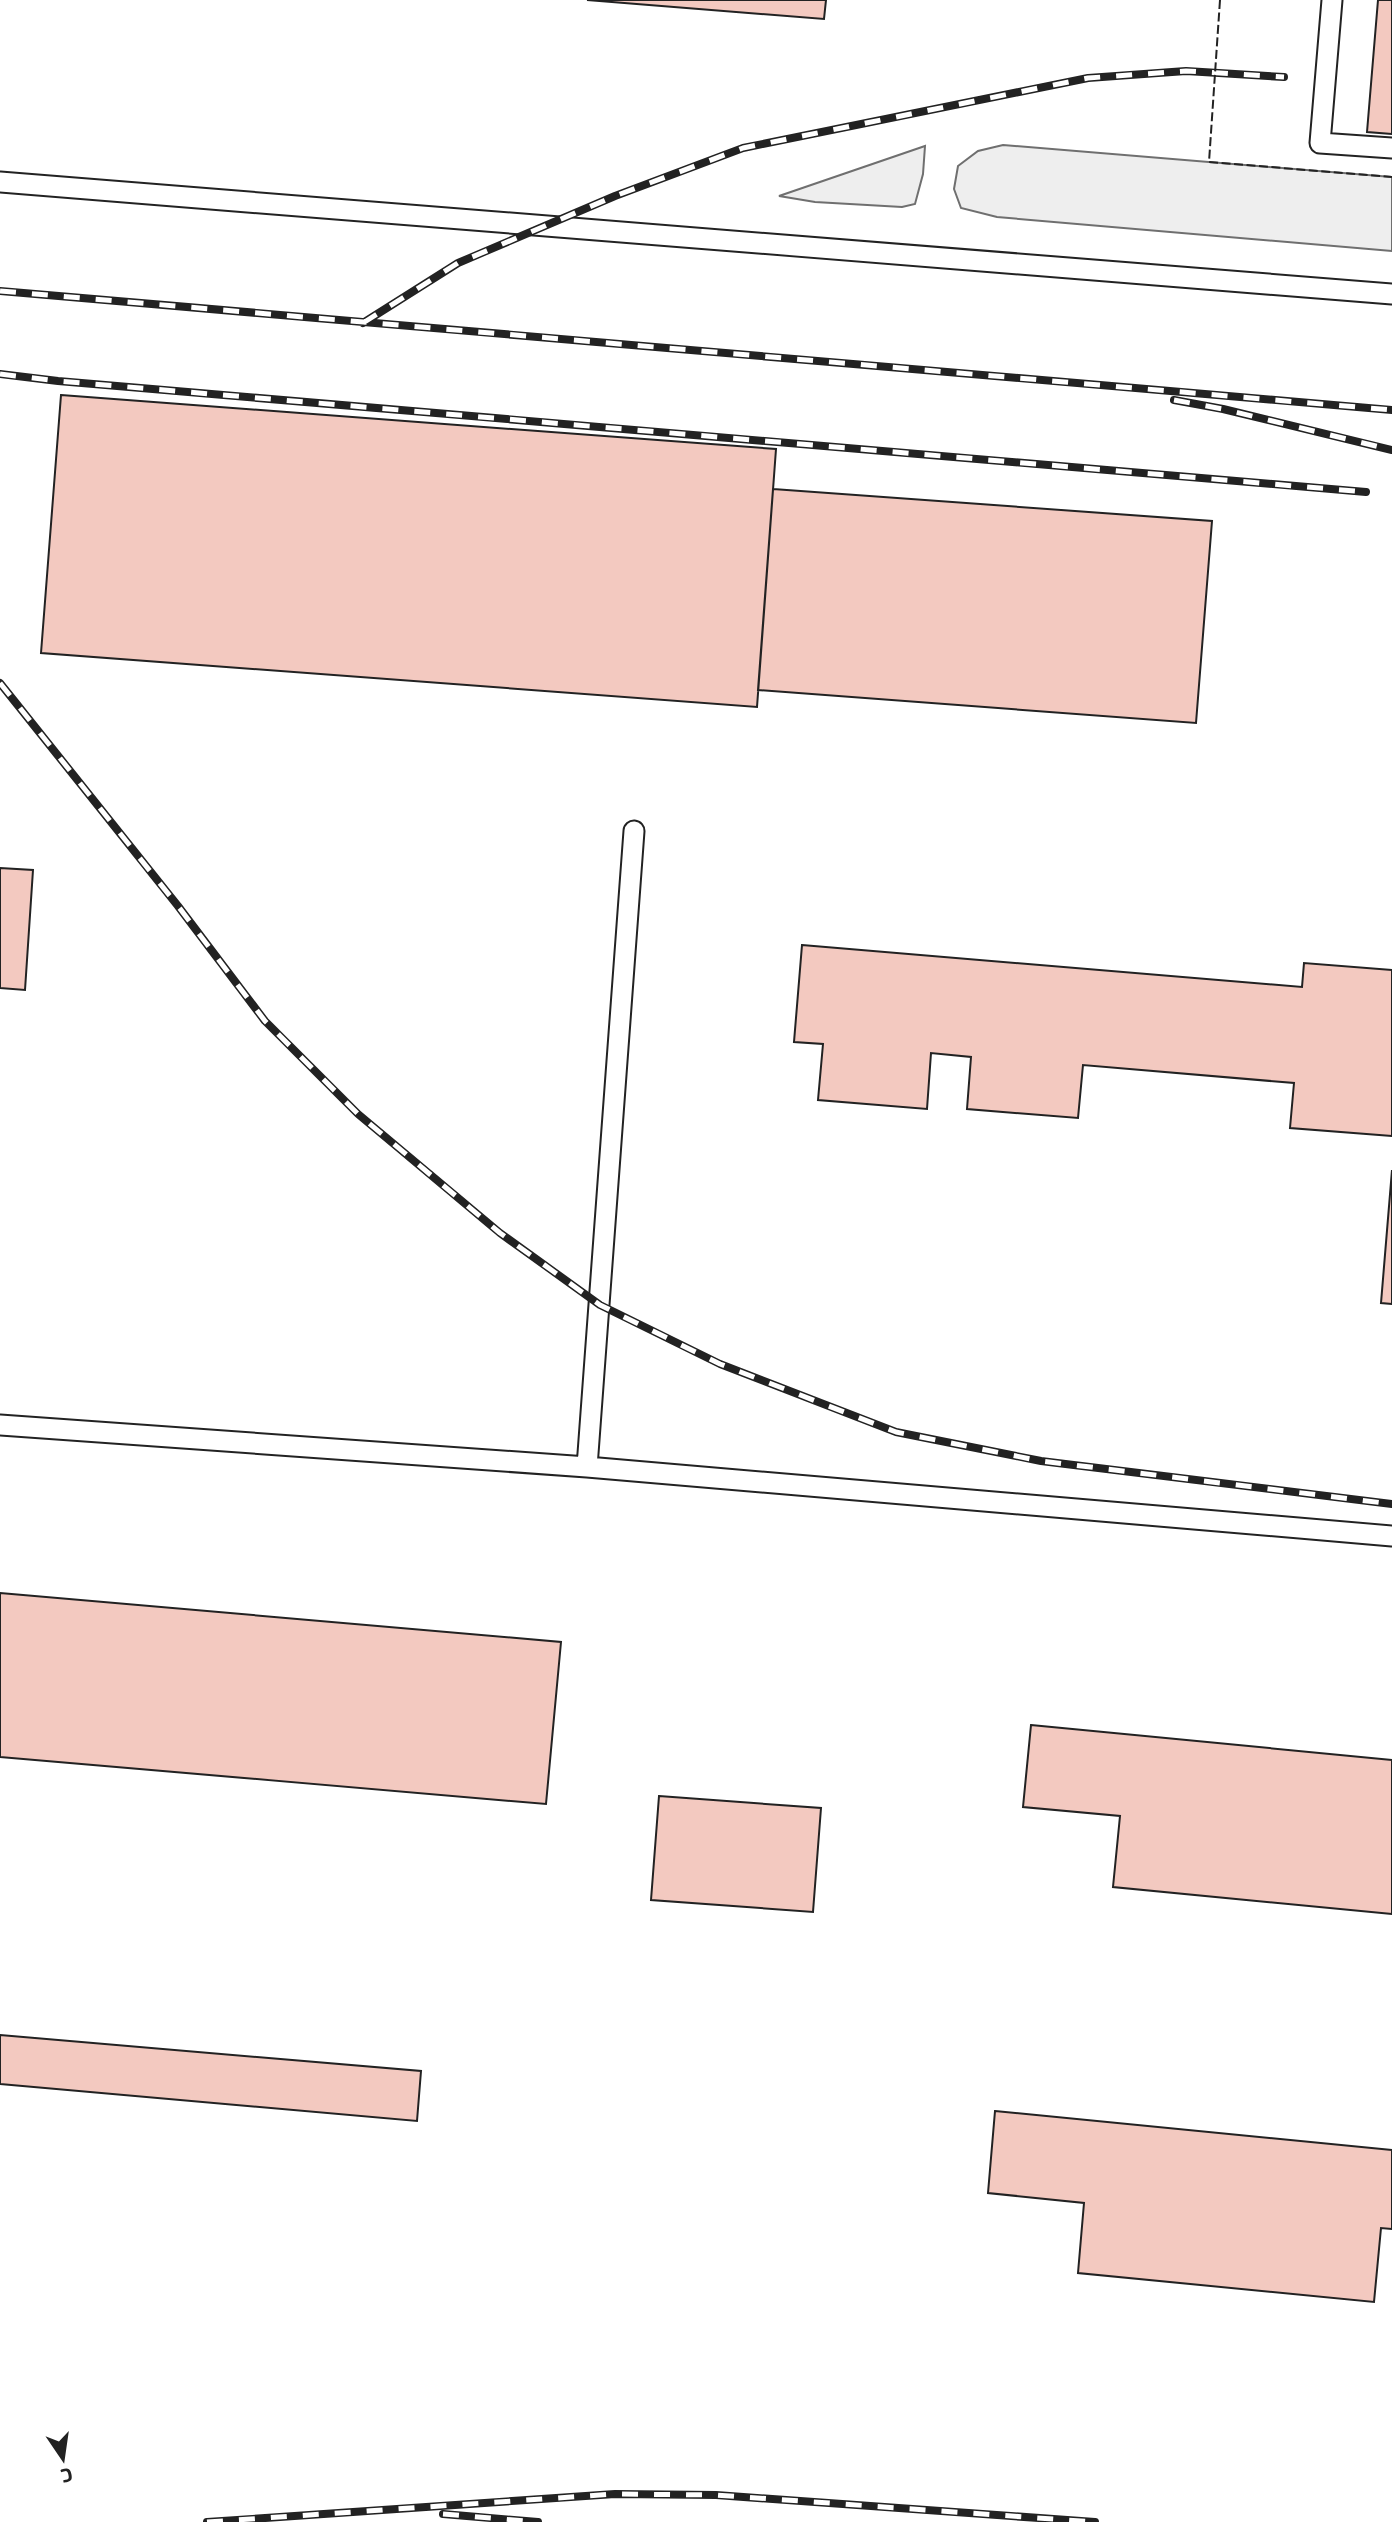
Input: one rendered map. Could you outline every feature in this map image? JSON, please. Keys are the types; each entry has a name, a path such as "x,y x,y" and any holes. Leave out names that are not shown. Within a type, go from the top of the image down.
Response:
{"lane":[{"path":"1332,0 1320,143 1392,148"},
{"path":"0,182 1392,294"},
{"path":"587,1467 634,831"},
{"path":"0,1425 587,1467 1392,1536"}],"shaded area":[{"path":"1003,145 1392,177 1392,251 997,217 961,208 954,189 958,166 978,151"},
{"path":"925,146 923,174 915,204 902,207 815,202 779,196"}],"building":[{"path":"587,0 826,0 824,19"},
{"path":"1378,0 1392,0 1392,134 1367,132"},
{"path":"61,395 776,449 757,707 41,653"},
{"path":"773,489 1212,521 1196,723 758,690"},
{"path":"0,868 33,870 25,990 0,988"},
{"path":"802,945 1302,987 1304,963 1392,970 1392,1136 1290,1128 1294,1083 1083,1065 1078,1118 967,1109 971,1057 931,1053 927,1109 818,1100 823,1044 794,1042"},
{"path":"1392,1170 1392,1304 1381,1303"},
{"path":"0,1593 561,1642 546,1804 0,1757"},
{"path":"1031,1725 1392,1760 1392,1914 1113,1887 1120,1816 1023,1807"},
{"path":"659,1796 821,1808 813,1912 651,1900"},
{"path":"0,2035 421,2071 417,2121 0,2084"},
{"path":"995,2111 1392,2150 1392,2229 1381,2228 1374,2302 1078,2273 1084,2203 988,2193"}],"railway":[{"path":"363,323 458,263 615,196 743,148 1088,78 1186,71 1284,77"},
{"path":"0,291 1392,410"},
{"path":"0,374 1366,492"},
{"path":"1174,400 1223,409 1392,450"},
{"path":"0,683 178,906 265,1021 358,1114 500,1233 600,1305 720,1364 896,1432 1041,1461 1392,1504"},
{"path":"207,2522 615,2494 716,2495 1095,2522"},
{"path":"443,2514 538,2522"}],"fence":[{"path":"1220,0 1209,162 1392,177"}]}
